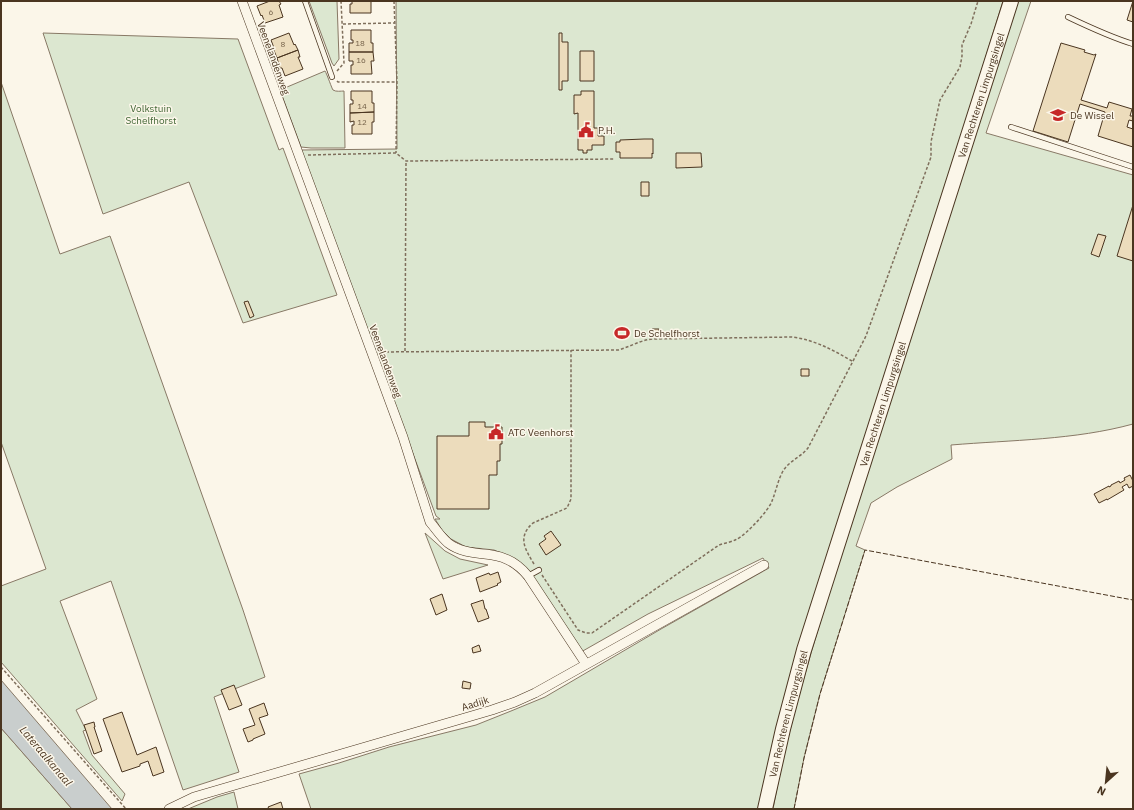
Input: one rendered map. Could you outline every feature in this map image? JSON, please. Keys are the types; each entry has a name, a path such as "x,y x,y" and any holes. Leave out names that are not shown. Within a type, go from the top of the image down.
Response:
{"main road":[{"name":"Van Rechteren Limpurgsingel","path":"765,809 783,729 804,650 1011,1"}],"street":[{"name":"Veenelandenweg","path":"242,1 403,437 430,522 449,544 461,550 475,554 493,555 508,560 519,566 528,576 586,664"},
{"name":"Aadijk","path":"169,809 194,797 515,702 535,693 764,565"}],"lane":[{"path":"305,1 332,77"},
{"path":"1068,17 1133,44"},
{"path":"1010,127 1133,166"},
{"path":"528,576 538,570"}],"path":[{"path":"341,1 344,63 332,77 338,82 397,82"},
{"path":"394,1 397,82 396,153"},
{"path":"572,350 571,499 567,508 528,526 523,538 524,545 538,570 578,630 586,633 592,632 719,545 736,540 741,536 767,510 772,502 782,473 808,448 866,336 931,156 931,142 940,100 960,67 962,45 971,24 978,1"},
{"path":"342,24 394,23"},
{"path":"298,155 396,153 406,161 615,159"},
{"path":"405,351 406,161"},
{"path":"371,352 618,350 628,348 645,340 653,339 792,337 826,347 852,362"},
{"path":"1,667 126,809"}],"green space":[{"path":"309,1 337,1 339,59 334,66 332,63"},
{"name":"De Schelfhorst","path":"396,1 1003,1 923,260 760,809 311,809 299,774 389,747 476,725 545,697 769,568 763,558 648,614 581,652 506,555 494,550 466,547 451,539 442,530 435,519 440,519 436,516 301,150 397,149"},
{"path":"1018,1 1031,1 986,133 1133,175 1133,424 1066,436 951,445 952,459 897,487 871,503 856,546 865,550 820,694 804,758 794,809 773,809 794,713 821,619"},
{"name":"Volkstuin Schelfhorst","path":"43,33 238,39 279,150 283,148 337,295 243,323 189,182 103,214"},
{"path":"325,71 333,90 344,91 345,148 301,147 280,90"},
{"path":"1,82 60,254 110,236 243,610 265,677 214,697 239,772 183,790 111,581 60,601 97,699 76,710 86,730 83,731 92,755 125,794 122,801 1,662 1,586 46,569 1,442"},
{"path":"425,533 445,551 460,559 488,565 443,579"},
{"path":"1,728 72,809 1,809"},
{"path":"234,792 238,809 188,809 217,797"}],"water":[{"name":"Lateraalkanaal","path":"1,680 112,809 72,809 1,728"}],"building":[{"path":"270,1 279,1 281,4 279,5 283,17 265,23 257,6"},
{"path":"352,1 371,1 371,13 350,13 350,4 352,4"},
{"path":"1133,1 1133,22 1127,20"},
{"path":"351,30 371,30 373,52 349,52 349,43 353,43 353,40 351,40"},
{"path":"289,33 298,50 277,58 271,40"},
{"path":"559,33 562,33 562,42 568,42 568,81 562,81 562,90 559,90"},
{"path":"1061,43 1085,50 1084,52 1094,55 1096,54 1081,100 1107,108 1109,102 1132,109 1130,116 1133,116 1133,121 1129,120 1127,127 1133,129 1133,147 1098,136 1105,112 1080,104 1068,142 1033,131"},
{"path":"298,50 300,57 298,57 303,69 285,76 282,68 280,68 277,58"},
{"path":"580,51 594,51 594,81 580,81"},
{"path":"349,52 373,52 374,61 371,61 372,74 351,74 351,65 353,65 353,61 349,61"},
{"path":"351,91 372,91 374,112 350,113 350,104 353,104 353,100 351,100"},
{"path":"581,91 594,91 594,128 598,128 598,136 604,136 604,145 592,145 592,150 587,150 587,153 583,153 583,150 578,150 578,113 574,114 574,95 581,95"},
{"path":"374,112 372,134 352,134 352,125 354,125 354,121 350,122 350,113"},
{"path":"653,139 652,158 620,158 620,152 616,152 616,142 620,142 620,140"},
{"path":"676,153 701,153 702,167 676,168"},
{"path":"641,182 649,182 649,196 641,196"},
{"path":"1133,205 1133,261 1117,256"},
{"path":"1098,234 1106,236 1099,257 1091,254"},
{"path":"248,301 254,316 250,318 244,302"},
{"path":"652,329 659,329 659,335 652,335"},
{"path":"801,369 809,369 809,376 801,376"},
{"path":"469,422 485,422 485,427 502,427 502,444 500,444 500,461 497,461 497,475 489,475 489,509 437,509 437,436 469,436"},
{"path":"1130,475 1133,481 1133,486 1129,488 1127,484 1122,487 1124,490 1099,503 1094,494 1119,481 1120,483 1125,480 1124,478"},
{"path":"551,531 561,545 546,555 539,544 546,539 544,536"},
{"path":"498,572 501,582 497,584 498,585 480,592 476,578 489,573 490,575"},
{"path":"442,594 447,610 436,615 430,599"},
{"path":"483,600 489,618 478,622 471,604"},
{"path":"479,645 481,651 473,653 472,648"},
{"path":"463,681 471,683 470,689 462,688"},
{"path":"234,685 242,705 229,710 221,690"},
{"path":"264,703 268,715 259,718 265,734 248,742 243,729 255,725 249,709"},
{"path":"122,712 137,755 156,747 164,772 153,776 148,761 140,764 140,766 122,772 103,719"},
{"path":"94,722 94,727 102,751 94,754 84,725"},
{"path":"281,802 283,809 269,809 268,807"}],"fence":[{"path":"794,809 804,758 820,694 865,550 1133,600"}],"place":[{"name":"De Wissel","path":"1058,115"},
{"name":"P.H.","path":"586,130"},
{"name":"De Schelfhorst","path":"622,333"},
{"name":"ATC Veenhorst","path":"496,432"}]}
